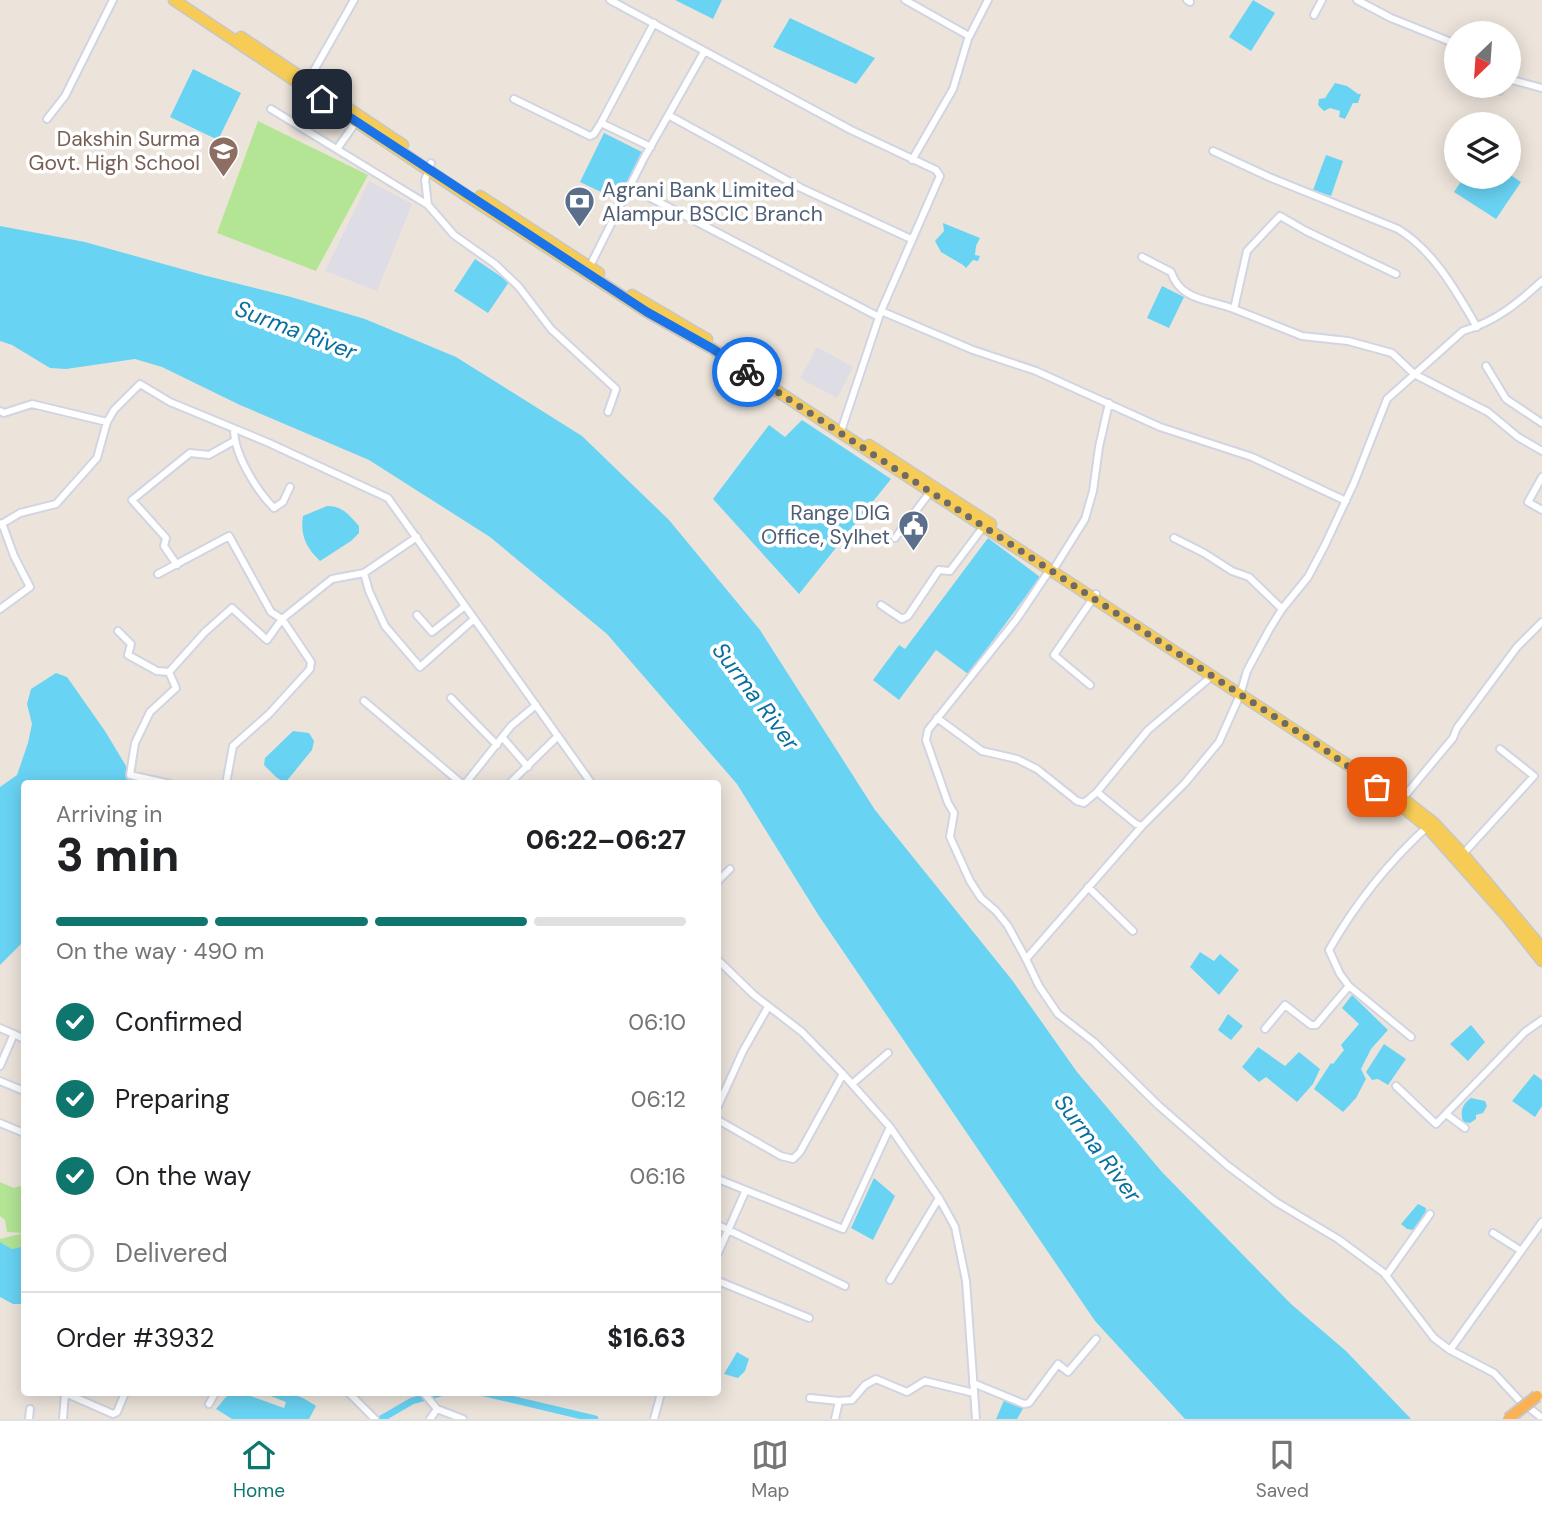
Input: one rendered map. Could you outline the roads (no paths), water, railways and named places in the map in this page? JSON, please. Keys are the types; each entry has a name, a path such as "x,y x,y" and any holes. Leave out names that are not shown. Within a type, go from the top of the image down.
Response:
{"highway":[{"path":"1508,1419 1538,1396"}],"main road":[{"path":"174,0 356,122 429,166"},
{"path":"185,0 308,81 429,166 636,302 715,347 1052,569 1365,769 1403,798 1463,854 1542,948"},
{"path":"1094,596 1212,676 1240,691 1360,773 1430,825 1542,961"}],"street":[{"path":"47,119 65,96 113,0"},
{"path":"308,81 354,0"},
{"path":"610,0 851,130 936,170 940,176 880,314 842,431"},
{"path":"905,0 969,36"},
{"path":"912,160 953,89 969,36 988,0"},
{"path":"1314,15 1322,0"},
{"path":"1357,0 1391,18 1444,39"},
{"path":"514,99 590,136 594,134 654,23"},
{"path":"588,270 651,147 705,52"},
{"path":"1521,82 1542,88"},
{"path":"271,109 428,205 454,234 495,264 519,287 551,329 616,389 608,412"},
{"path":"670,116 801,188 911,239"},
{"path":"337,149 356,122"},
{"path":"601,122 651,147"},
{"path":"1213,151 1269,177 1398,229 1411,237 1424,248 1478,327"},
{"path":"428,205 425,180 429,166"},
{"path":"630,187 880,314 1036,371 1160,427 1252,457 1346,501"},
{"path":"1234,309 1247,251 1280,215 1306,231 1396,274"},
{"path":"1142,257 1171,272 1182,292 1302,336 1348,341 1392,353 1414,373 1488,412 1542,451"},
{"path":"1026,959 1219,742 1247,671 1282,609 1308,577 1346,501 1387,399 1463,331 1478,327 1514,307 1542,281"},
{"path":"1486,366 1506,399 1542,423"},
{"path":"0,610 30,587 1,524 20,513 55,504 97,458 107,422 114,410 140,384 170,402 388,498 587,780"},
{"path":"1109,403 1093,491 1085,519 1016,620 928,730 926,740 954,813 950,837 970,881 981,898 1008,926 1039,986 1059,1014 1094,1042 1158,1105 1228,1166 1276,1202 1338,1239 1386,1276 1434,1338 1450,1350 1494,1373 1512,1394 1542,1418"},
{"path":"0,411 4,413 32,404 107,422"},
{"path":"234,429 234,442 256,486 274,508 283,502 290,487"},
{"path":"177,565 164,546 166,538 132,500 190,453 209,455 234,442"},
{"path":"1542,477 1528,502 1542,510"},
{"path":"895,538 932,489"},
{"path":"881,605 902,620 908,617 939,570 950,571 986,525"},
{"path":"158,574 229,536 271,612 282,620 311,662 310,669 269,714 233,746 227,780"},
{"path":"169,672 205,632 232,608 267,640 282,620 332,579 364,573 417,537"},
{"path":"1174,538 1205,553 1232,571 1249,577 1282,609"},
{"path":"364,573 385,626 420,667 474,619"},
{"path":"1090,685 1054,655 1094,596"},
{"path":"417,615 432,632 465,606"},
{"path":"1403,798 1453,738 1517,647 1542,622"},
{"path":"118,631 131,644 128,655 157,671 169,672"},
{"path":"152,780 130,775 135,743 150,712 176,688 169,672"},
{"path":"937,718 982,751 1017,759 1037,769 1077,801 1084,803 1097,792 1148,730 1212,676"},
{"path":"451,698 497,745"},
{"path":"364,701 458,780"},
{"path":"466,780 511,726 536,705"},
{"path":"513,780 558,736"},
{"path":"503,738 528,767"},
{"path":"1463,854 1534,776 1500,749"},
{"path":"1097,792 1142,826"},
{"path":"1410,1037 1349,986 1329,950 1346,920 1364,897 1404,849 1430,825"},
{"path":"721,878 730,869"},
{"path":"1088,887 1133,931"},
{"path":"721,963 768,1007 802,1032 852,1084 890,1127 956,1227 966,1281 976,1419"},
{"path":"1265,1029 1285,1005 1311,1026 1316,1025 1349,986"},
{"path":"721,1099 743,1051 768,1007"},
{"path":"1395,1086 1434,1124 1525,1032 1542,1020"},
{"path":"0,1028 21,1038"},
{"path":"0,1066 14,1034"},
{"path":"852,1084 888,1053"},
{"path":"721,1122 781,1156 793,1159 800,1152 843,1074"},
{"path":"0,1081 21,1090"},
{"path":"1446,1114 1465,1128"},
{"path":"0,1123 21,1132"},
{"path":"721,1180 843,1229 890,1127"},
{"path":"721,1247 745,1192"},
{"path":"890,1280 939,1198"},
{"path":"1386,1276 1430,1214"},
{"path":"1450,1350 1542,1222"},
{"path":"721,1227 845,1286"},
{"path":"1493,1233 1520,1250"},
{"path":"721,1282 809,1318"},
{"path":"973,1383 1024,1404 1029,1403 1058,1364 1068,1372 1096,1339"},
{"path":"810,1398 852,1400 865,1384 876,1379 907,1392 925,1381 974,1393"},
{"path":"63,1419 65,1396"},
{"path":"72,1396 113,1414 117,1412 124,1396"},
{"path":"209,1404 213,1396"},
{"path":"352,1396 373,1417"},
{"path":"427,1396 437,1408 463,1419"},
{"path":"655,1417 660,1396"},
{"path":"835,1419 839,1401"},
{"path":"430,1419 437,1408"},
{"path":"29,1419 30,1409"}],"water":[{"path":"675,0 722,0 713,19"},
{"path":"1253,0 1275,13 1251,51 1229,37"},
{"path":"790,18 875,58 856,84 773,47"},
{"path":"193,69 241,93 218,140 170,117"},
{"path":"1335,83 1361,94 1358,103 1353,103 1345,119 1339,117 1340,111 1330,108 1324,111 1318,105 1319,99 1325,98"},
{"path":"604,133 642,152 618,200 580,182"},
{"path":"1326,155 1343,161 1331,196 1313,190"},
{"path":"1456,189 1516,189 1496,219 1454,192"},
{"path":"943,223 980,238 975,255 980,256 978,261 973,260 966,268 941,252 935,241 944,231"},
{"name":"Surma River","path":"0,226 85,242 365,319 456,357 582,436 669,520 760,630 875,810 1012,980 1077,1072 1162,1172 1291,1304 1346,1351 1411,1419 1185,1419 1095,1321 819,916 737,784 607,634 490,537 369,460 240,405 162,367 135,359 66,369 50,368 12,345 0,341"},
{"path":"475,259 509,282 488,313 454,291"},
{"path":"1162,286 1184,297 1169,328 1147,318"},
{"path":"802,420 891,479 799,594 713,499 769,425 785,437"},
{"path":"327,506 345,512 359,526 359,533 320,561 305,541 303,516"},
{"path":"988,538 1040,577 968,674 936,650 899,700 873,680 899,645 905,649"},
{"path":"56,673 67,677 126,766 128,780 21,780 21,944 0,965 0,787 17,775 28,743 32,724 27,704 31,689"},
{"path":"293,731 309,733 314,741 312,750 287,780 276,777 264,765 265,758"},
{"path":"1200,952 1214,961 1220,954 1239,970 1219,995 1190,967"},
{"path":"1352,995 1388,1030 1371,1049 1361,1069 1366,1079 1356,1098 1343,1112 1314,1089 1331,1063 1333,1064 1344,1050 1341,1045 1359,1024 1342,1008"},
{"path":"1228,1014 1243,1026 1231,1040 1218,1030"},
{"path":"1471,1025 1485,1042 1468,1061 1450,1044"},
{"path":"1384,1044 1406,1059 1388,1085 1378,1079 1372,1080 1366,1072"},
{"path":"1258,1047 1285,1066 1299,1052 1320,1069 1313,1084 1297,1102 1266,1077 1259,1082 1242,1067"},
{"path":"1534,1074 1542,1080 1542,1106 1535,1117 1512,1101"},
{"path":"1471,1098 1485,1101 1487,1106 1483,1113 1476,1115 1476,1119 1470,1123 1463,1122 1462,1108"},
{"path":"874,1178 895,1196 873,1240 851,1228"},
{"path":"1418,1204 1426,1208 1425,1215 1414,1230 1407,1229 1401,1224"},
{"path":"0,1242 12,1249 21,1247 21,1304 13,1304 0,1297"},
{"path":"737,1352 749,1359 745,1371 738,1378 724,1374"},
{"path":"250,1396 284,1408 286,1402 271,1396 297,1396 316,1406 309,1419 232,1419 216,1409 226,1397"},
{"path":"1005,1398 1024,1407 1017,1419 996,1419"}],"waterway":[{"path":"381,1419 412,1401 430,1396"},
{"path":"498,1396 595,1419"}],"place":[{"name":"Dakshin Surma Govt. High School","path":"223,178"},
{"name":"Agrani Bank Limited Alampur BSCIC Branch","path":"579,229"},
{"name":"Range DIG Office, Sylhet","path":"913,552"}]}
